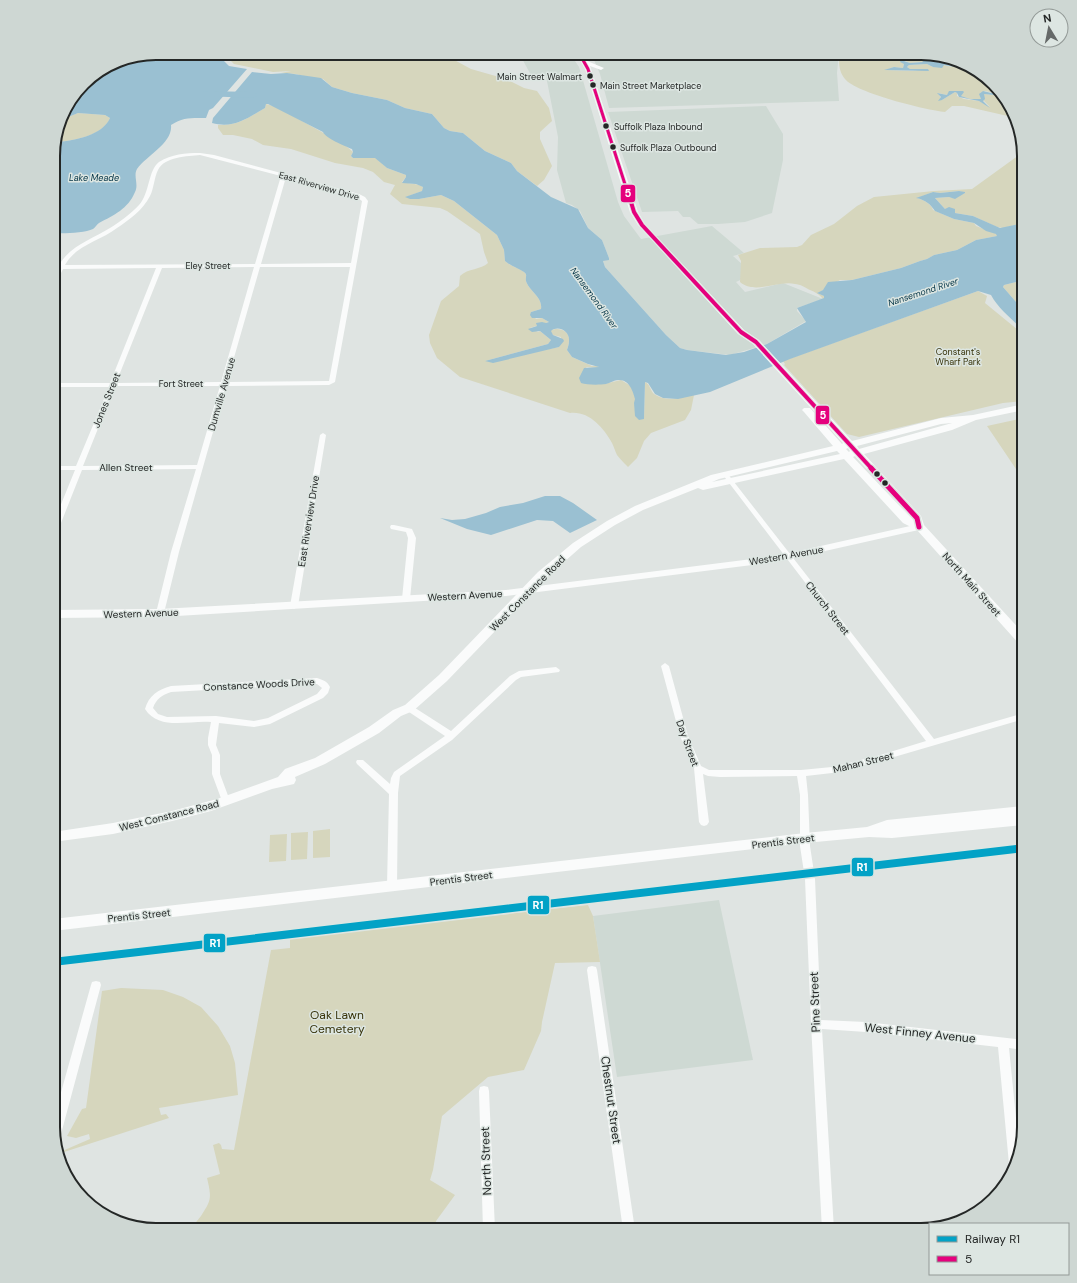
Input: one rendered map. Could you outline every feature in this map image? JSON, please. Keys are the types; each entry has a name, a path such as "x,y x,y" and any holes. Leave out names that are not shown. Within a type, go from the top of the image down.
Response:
{"main road":[{"path":"584,62 601,68 595,71 591,77"},
{"name":"North Main Street","path":"584,62 591,77 634,212 642,225 848,450 907,521 919,527 1017,634"},
{"name":"West Constance Road","path":"60,836 102,831 142,823 226,801 312,773 358,749 406,715 409,708 444,678 559,559 596,532 639,508 682,491 729,478 948,428 973,418 1017,409"}],"street":[{"name":"East Riverview Drive","path":"61,267 74,250 114,228 137,210 144,202 150,190 156,168 164,161 186,154 206,155 357,195 363,198 365,203 332,382"},
{"name":"Dumville Avenue","path":"160,613 200,467 284,175"},
{"name":"Eley Street","path":"61,267 354,265"},
{"name":"Jones Street","path":"60,516 160,266"},
{"name":"Fort Street","path":"60,385 332,382"},
{"name":"East Riverview Drive","path":"294,606 323,435"},
{"name":"Allen Street","path":"60,468 200,467"},
{"name":"Church Street","path":"729,478 932,742"},
{"path":"394,527 409,532 412,538 406,599"},
{"name":"Western Avenue","path":"60,614 160,613 527,591 665,574 788,556 919,527"},
{"name":"Day Street","path":"665,666 684,736 698,768 704,822"},
{"path":"392,886 394,793 395,778 397,774 451,736 519,674 556,670"},
{"name":"Constance Woods Drive","path":"317,680 326,687 325,691 320,696 270,721 254,724 216,720 161,719 155,716 149,709 154,698 171,689 317,680"},
{"path":"409,708 451,736"},
{"name":"Mahan Street","path":"698,768 708,773 720,774 801,773 832,770 877,759 1017,718"},
{"path":"216,720 212,745 216,755 216,774 226,801"},
{"path":"360,762 394,793"},
{"name":"Pine Street","path":"801,773 804,795 805,838 813,932 816,1024 828,1223"},
{"name":"Prentis Street","path":"869,832 887,825 1017,812"},
{"name":"Prentis Street","path":"60,923 805,838 869,832 892,833 1017,821"},
{"name":"Chestnut Street","path":"592,970 629,1223"},
{"path":"60,1116 96,985"},
{"name":"West Finney Avenue","path":"816,1024 866,1027 1017,1044"},
{"path":"1003,1042 1014,1151"},
{"name":"North Street","path":"484,1091 489,1223"}],"shaded area":[{"path":"523,60 574,60 579,67 618,202 624,216 641,239 712,226 744,253 733,256 753,274 736,282 745,292 783,283 823,299 797,308 797,311 806,321 767,344 730,355 680,348 666,335 605,267 603,261 609,258 602,240 588,228 580,211 572,205 566,203 557,170 558,137 546,76 532,77"},
{"path":"594,60 838,60 837,73 839,101 609,108 600,74"},
{"path":"766,106 783,134 783,160 772,213 745,222 698,224 690,217 683,217 678,211 642,212 608,112"},
{"path":"719,900 753,1060 617,1077 593,916"}],"green space":[{"path":"230,60 454,60 471,69 506,79 524,88 537,91 549,108 552,121 540,132 540,139 552,166 544,180 537,186 517,171 511,163 485,151 463,133 450,131 444,128 432,114 405,108 387,100 352,93 332,87 323,79 281,73 291,71 273,72 234,64"},
{"path":"839,60 903,60 903,68 894,67 885,70 913,71 928,69 910,69 907,67 909,65 927,64 933,67 944,65 952,67 949,64 974,76 993,93 985,91 980,93 981,99 970,99 961,96 960,91 953,91 947,95 938,93 942,100 955,92 957,93 957,96 964,99 979,101 990,107 983,100 984,94 995,95 1008,116 964,106 952,106 945,112 936,111 892,100 863,90 852,84 845,79 841,73"},
{"path":"903,60 922,60 923,62 910,63"},
{"path":"266,104 277,107 345,145 353,152 351,156 353,158 375,157 387,168 406,175 402,182 416,184 423,187 422,191 406,197 419,199 441,195 454,201 497,235 504,250 505,261 525,273 528,285 540,301 541,309 531,312 536,319 542,318 549,322 530,328 538,332 540,331 551,340 548,344 485,361 559,347 561,337 553,335 550,331 560,329 568,334 569,343 567,350 572,357 592,366 598,366 599,368 586,367 598,384 621,380 631,386 644,419 645,382 654,394 659,397 674,399 694,395 691,410 685,420 651,433 644,441 637,458 628,467 617,455 612,443 604,431 589,417 577,413 570,413 460,377 437,358 430,343 429,335 441,301 459,286 460,276 463,273 482,267 488,263 480,234 447,211 440,208 402,204 390,194 395,185 384,182 373,172 363,168 335,163 291,149 263,145 252,139 233,135 223,135 218,128 218,125 232,124 243,120 265,108"},
{"path":"78,113 105,115 110,118 102,129 95,133 81,138 61,142 68,117"},
{"path":"1017,156 1017,225 1003,228 997,227 973,216 955,213 945,209 935,198 953,198 965,193 959,191 940,193 933,192 917,198 929,204 933,210 954,219 974,223 976,226 997,234 997,236 976,240 957,250 934,255 901,268 852,280 840,280 818,293 824,296 823,299 815,292 797,284 788,283 753,287 746,286 740,282 741,261 738,255 760,248 797,247 802,245 811,235 834,224 857,206 874,197 934,191 972,189"},
{"path":"1017,282 1017,303 1003,287 1004,285"},
{"name":"Constant's Wharf Park","path":"978,291 987,296 985,303 1017,329 1017,402 1003,403 859,437 847,434 784,365 785,364 783,361"},
{"path":"1017,420 1017,471 987,426"},
{"path":"330,829 330,857 313,858 313,831"},
{"path":"308,832 307,859 291,860 291,833"},
{"path":"287,834 286,861 269,862 270,835"},
{"name":"Oak Lawn Cemetery","path":"588,905 593,916 600,962 555,963 541,1031 524,1070 488,1077 442,1116 430,1180 455,1195 436,1223 196,1223 210,1199 207,1178 220,1174 213,1145 219,1143 222,1149 234,1150 271,950 290,948 290,938"},
{"path":"121,988 163,990 183,997 201,1007 218,1026 230,1046 235,1063 238,1095 159,1108 161,1115 166,1114 169,1118 64,1152 63,1151 90,1139 89,1134 76,1138 67,1136 82,1109 86,1108 102,991"}],"water":[{"name":"Lake Meade","path":"156,60 223,60 229,66 247,69 213,108 209,110 206,118 184,119 171,125 171,131 168,138 137,169 136,189 129,203 93,229 73,233 60,233 61,142 81,138 95,133 106,124 110,118 105,115 78,113 68,117 80,97 93,84 108,73 131,63"},
{"path":"901,60 910,63 923,62 922,60 932,61 940,62 938,63 946,63 955,67 944,65 942,68 933,67 927,64 909,65 907,67 910,69 928,69 929,71 884,70 894,67 903,68 904,64 900,62"},
{"name":"Nansemond River","path":"252,72 271,74 287,73 321,78 332,87 352,93 387,100 405,108 432,114 444,128 450,131 463,133 485,151 511,163 517,171 551,197 578,209 588,228 602,240 609,258 609,260 603,261 605,267 666,335 680,348 726,355 744,352 767,344 806,322 797,308 824,298 824,296 817,293 823,290 828,282 852,280 901,268 934,255 957,250 976,240 997,236 996,234 986,231 974,223 954,219 935,211 927,203 916,198 933,192 965,192 955,199 949,197 935,198 945,209 949,207 955,209 955,213 973,216 1000,228 1017,224 1017,282 1004,285 1003,287 1017,303 1017,325 1002,310 991,295 978,291 790,359 710,392 678,399 663,398 655,394 648,383 645,382 644,419 639,420 635,416 635,399 633,393 628,383 625,381 616,380 600,385 581,383 579,378 584,368 599,367 572,357 567,350 569,343 568,334 563,330 554,329 551,331 553,335 563,339 564,341 559,347 493,363 485,361 548,344 551,340 540,331 532,332 528,329 537,326 536,323 549,322 542,318 532,318 530,315 531,312 541,309 540,301 528,285 525,273 505,261 504,250 497,235 454,201 441,195 419,199 410,199 405,197 422,191 423,187 416,184 402,183 406,175 387,168 375,158 353,158 351,156 353,152 352,149 331,139 323,132 268,104 266,104 265,108 234,124 227,125 212,123 213,118"},
{"path":"949,91 963,91 964,92 961,96 970,99 981,99 979,94 983,91 995,95 984,94 985,99 983,101 990,108 979,101 959,97 955,92 938,101 941,97 937,93 947,95"},
{"path":"545,496 560,496 573,503 597,520 570,533 553,521 537,520 491,535 467,529 440,518 452,520 465,519 500,507 523,503"}],"waterway":[{"path":"206,94 254,95"}],"rail line":[{"name":"R1","path":"60,961 1017,849"}],"transit line":[{"name":"5","path":"583,60 588,69 634,212 642,225 741,332 756,342 917,518 919,527"}],"place":[{"name":"Main Street Walmart","path":"590,76"},
{"name":"Main Street Marketplace","path":"593,85"},
{"name":"Suffolk Plaza Inbound","path":"606,126"},
{"name":"Suffolk Plaza Outbound","path":"613,147"}]}
